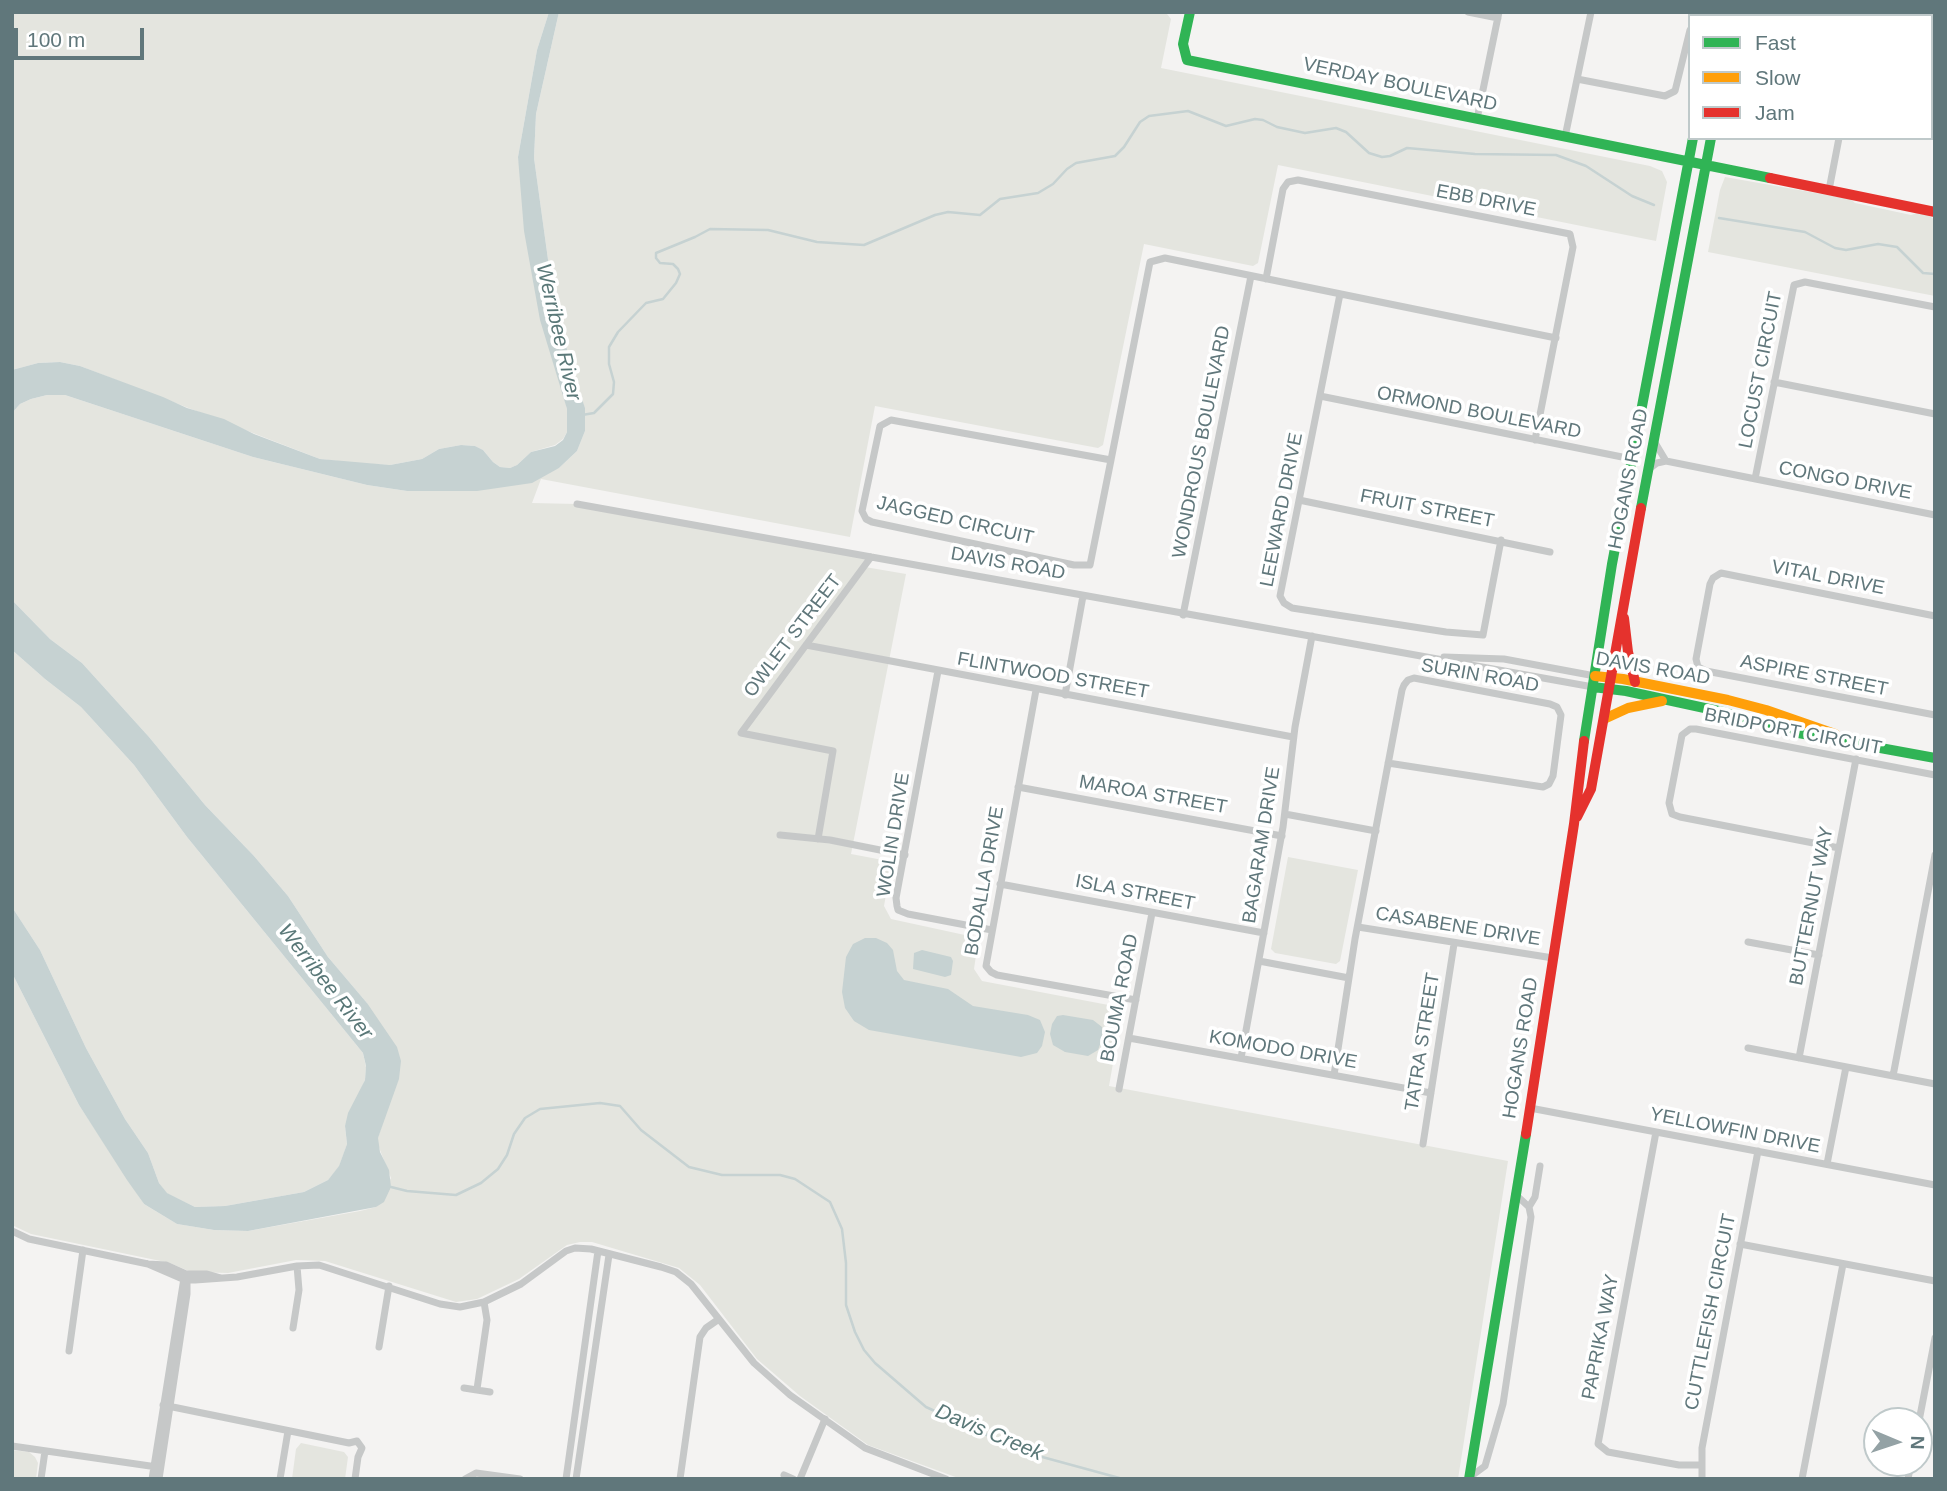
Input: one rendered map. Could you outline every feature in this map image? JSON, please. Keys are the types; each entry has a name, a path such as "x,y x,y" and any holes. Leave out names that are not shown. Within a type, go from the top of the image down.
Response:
{"street":[{"name":"VERDAY BOULEVARD","path":"1190,12 1183,44 1186,60 1935,212"},
{"path":"1468,12 1498,15 1477,119"},
{"path":"1565,137 1591,12"},
{"path":"1577,79 1665,96 1675,91 1688,38"},
{"name":"HOGANS ROAD","path":"1469,1478 1530,1108 1612,564 1693,140"},
{"name":"HOGANS ROAD","path":"1574,824 1591,789 1711,140"},
{"path":"1829,190 1839,140"},
{"name":"EBB DRIVE","path":"1266,279 1283,189 1288,182 1298,180 1570,234 1573,247 1535,440"},
{"name":"JAGGED CIRCUIT","path":"1111,460 891,420 880,426 862,511 866,519 872,522 1074,565 1090,565 1111,460 1150,262 1165,258 1556,338"},
{"name":"WONDROUS BOULEVARD","path":"1183,615 1251,276"},
{"name":"LOCUST CIRCUIT","path":"1755,479 1791,291 1797,283 1805,282 1935,307"},
{"name":"LEEWARD DRIVE","path":"1340,294 1280,596 1284,603 1292,608 1446,632 1483,635 1501,540"},
{"path":"1774,382 1935,414"},
{"name":"ORMOND BOULEVARD","path":"1320,396 1632,459"},
{"path":"1648,471 1657,463 1666,461 1654,441"},
{"name":"CONGO DRIVE","path":"1666,461 1935,515"},
{"name":"FRUIT STREET","path":"1299,500 1549,552"},
{"name":"DAVIS ROAD","path":"577,504 1183,615 1433,657 1504,659 1594,682 1635,682 1744,704 1862,743"},
{"name":"OWLET STREET","path":"818,839 833,751 740,733 871,557"},
{"name":"VITAL DRIVE","path":"1716,576 1725,574 1935,616"},
{"name":"ASPIRE STREET","path":"1716,576 1710,584 1696,656 1696,664 1700,669 1935,715"},
{"path":"1065,695 1083,596"},
{"path":"1623,611 1635,682"},
{"name":"BAGARAM DRIVE","path":"1241,1058 1282,836 1293,737 1312,636"},
{"name":"FLINTWOOD STREET","path":"806,645 1293,737"},
{"name":"WOLIN DRIVE","path":"938,671 896,898 898,910 992,930"},
{"name":"SURIN ROAD","path":"1334,1075 1358,928 1388,763 1402,690 1405,683 1411,679 1550,704 1557,707 1561,715 1553,776 1543,787 1388,763"},
{"name":"DAVIS ROAD","path":"1610,683 1666,701 1723,712 1793,732 1935,756"},
{"name":"BODALLA DRIVE","path":"1036,690 986,963 987,970 993,974 1136,1000"},
{"path":"1604,719 1628,708 1666,701"},
{"name":"BRIDPORT CIRCUIT","path":"1839,848 1680,817 1670,811 1669,803 1682,735 1690,729 1935,775"},
{"name":"BUTTERNUT WAY","path":"1799,1058 1856,759"},
{"name":"MAROA STREET","path":"1018,787 1282,836"},
{"path":"1285,814 1376,831"},
{"path":"780,835 905,855"},
{"path":"1893,1076 1935,855"},
{"name":"ISLA STREET","path":"1000,884 1264,933"},
{"name":"BOUMA ROAD","path":"1119,1089 1152,913"},
{"name":"CASABENE DRIVE","path":"1358,928 1553,958"},
{"path":"1748,942 1819,955"},
{"name":"TATRA STREET","path":"1423,1144 1454,944"},
{"path":"1259,961 1349,978"},
{"name":"KOMODO DRIVE","path":"1129,1038 1431,1093"},
{"path":"1748,1048 1935,1084"},
{"path":"1827,1164 1846,1067"},
{"name":"YELLOWFIN DRIVE","path":"1530,1108 1935,1185"},
{"name":"PAPRIKA WAY","path":"1656,1132 1598,1444 1608,1451 1679,1465 1700,1465"},
{"name":"CUTTLEFISH CIRCUIT","path":"1702,1479 1700,1465 1758,1151"},
{"name":"HOGANS ROAD","path":"1469,1478 1485,1466 1500,1417 1531,1221 1528,1207 1535,1197 1540,1166"},
{"path":"1516,1194 1528,1207"},
{"path":"12,1231 29,1239 172,1267 186,1278 187,1294 157,1467 152,1479"},
{"path":"1740,1244 1935,1281"},
{"path":"186,1278 207,1273 222,1278 297,1266 324,1266 447,1306 468,1307 484,1303 533,1277 571,1249 581,1247 598,1251 676,1272 698,1291 764,1373 871,1451 926,1475 946,1479"},
{"path":"69,1351 83,1250"},
{"path":"566,1479 598,1251"},
{"path":"576,1479 609,1255"},
{"path":"1802,1479 1843,1264"},
{"path":"293,1328 299,1290 297,1266"},
{"path":"379,1347 389,1286"},
{"path":"477,1388 487,1320 484,1303"},
{"path":"680,1479 700,1337 706,1328 719,1319"},
{"path":"587,1327 598,1328"},
{"path":"1922,1407 1935,1338"},
{"path":"464,1388 490,1392"},
{"path":"167,1406 349,1443 357,1441 362,1448 355,1479"},
{"path":"574,1419 584,1421"},
{"path":"800,1479 825,1419"},
{"path":"280,1479 288,1431"},
{"path":"12,1446 157,1467"},
{"path":"41,1479 45,1451"},
{"path":"157,1467 159,1479"},
{"path":"465,1479 476,1473 520,1479"},
{"path":"784,1475 793,1479"}],"shaded area":[{"path":"12,12 549,12 537,50 518,157 567,409 567,432 563,439 555,445 531,452 510,468 500,467 475,446 461,445 439,449 422,459 390,465 320,459 80,366 60,362 38,363 12,370"},
{"path":"559,12 1160,12 1171,19 1161,68 1650,166 1662,171 1667,182 1656,241 1278,165 1258,263 1253,266 1144,244 1103,445 1098,448 875,406 850,537 541,479 532,503 577,504 871,557 865,567 906,574 851,854 888,861 891,866 884,906 891,919 974,937 978,941 974,969 982,981 1119,1007 1122,1012 1109,1086 1508,1161 1458,1479 961,1479 868,1445 800,1396 757,1359 700,1285 679,1268 592,1242 567,1245 519,1279 477,1299 456,1302 325,1261 296,1260 228,1273 191,1272 170,1263 31,1234 12,1225 12,973 79,1105 144,1204 177,1224 214,1230 248,1231 360,1211 376,1207 391,1178 378,1145 383,1122 367,1003 328,957 288,896 254,856 205,805 149,737 82,663 50,639 12,600 12,413 20,404 31,399 47,395 65,395 253,457 367,485 407,491 559,468 577,451 585,431 585,409 570,363 550,274 534,158 536,114"},
{"path":"1725,177 1850,199 1855,203 1911,215 1928,215 1935,220 1935,296 1708,252"},
{"path":"12,650 81,707 134,765 187,837 363,1053 365,1080 345,1126 347,1144 339,1167 328,1180 304,1192 225,1206 195,1207 166,1193 159,1183 148,1153 125,1119 86,1048 40,950 12,907"},
{"path":"1288,857 1358,870 1340,961 1336,964 1275,953 1271,949"},
{"path":"301,1443 344,1452 348,1457 345,1479 292,1479 296,1449"},
{"path":"12,1450 29,1452 35,1457 38,1463 36,1479 12,1479"}],"water":[{"name":"Werribee River","path":"549,12 559,12 536,114 534,158 550,274 570,363 585,408 585,431 577,451 559,468 532,483 477,491 407,491 367,485 253,457 65,395 47,395 31,399 20,404 12,413 12,370 38,363 60,362 80,366 187,408 224,419 254,434 320,459 390,465 422,459 439,449 461,445 475,446 500,467 510,468 531,452 555,446 563,440 567,432 567,409 540,320 524,231 518,157 537,50"},
{"name":"Werribee River","path":"12,600 50,639 82,663 149,737 205,805 254,856 288,896 328,957 367,1003 397,1047 401,1061 399,1079 378,1138 380,1152 389,1170 391,1187 384,1202 376,1207 248,1231 214,1230 177,1224 144,1204 79,1105 12,973 12,907 40,950 86,1048 125,1119 148,1153 159,1183 167,1193 195,1207 225,1206 304,1192 328,1180 339,1166 347,1144 345,1126 348,1113 365,1080 366,1066 363,1053 187,837 134,765 81,707 12,650"},
{"path":"865,938 876,938 887,943 893,950 897,971 904,980 948,989 973,1006 1028,1015 1040,1020 1045,1032 1042,1046 1037,1053 1021,1057 869,1030 854,1021 845,1008 842,992 846,957 853,944"},
{"path":"922,950 951,957 951,975 945,977 913,969 914,953"},
{"path":"1057,1016 1093,1020 1102,1027 1098,1050 1088,1056 1065,1052 1053,1045 1050,1034 1052,1024"}],"waterway":[{"path":"582,415 594,413 613,394 609,347 618,332 646,303 663,299 676,283 680,274 678,269 673,264 660,263 656,253 710,229 768,230 817,242 864,245 935,215 948,212 980,215 1000,199 1038,193 1053,184 1076,163 1115,156 1140,122 1149,116 1188,111 1226,126 1255,119 1305,133 1336,128 1346,132 1369,153 1382,157 1407,148 1475,154 1556,155 1586,166 1632,196 1654,205"},
{"path":"1719,218 1805,232 1835,248 1846,250 1878,244 1897,247 1923,273 1935,274"},
{"name":"Davis Creek","path":"391,1187 456,1195 481,1183 498,1169 507,1155 514,1134 525,1118 540,1109 600,1103 620,1106 641,1130 689,1167 722,1175 780,1175 795,1179 830,1202 842,1229 846,1263 846,1305 855,1332 864,1350 875,1363 926,1407 1024,1452 1123,1479"}],"traffic: fast":[{"path":"1190,12 1183,44 1187,60 1770,178"},
{"path":"1584,741 1612,564 1693,140"},
{"path":"1641,508 1711,140"},
{"path":"1593,687 1626,691 1723,712 1793,732 1935,758"},
{"path":"1469,1479 1526,1134"}],"traffic: slow":[{"path":"1595,676 1728,700 1835,734"},
{"path":"1604,719 1628,708 1662,701"}],"traffic: jam":[{"path":"1770,178 1935,212"},
{"path":"1577,817 1591,789 1641,508"},
{"path":"1624,618 1635,682"},
{"path":"1526,1134 1574,824 1584,741"}]}
